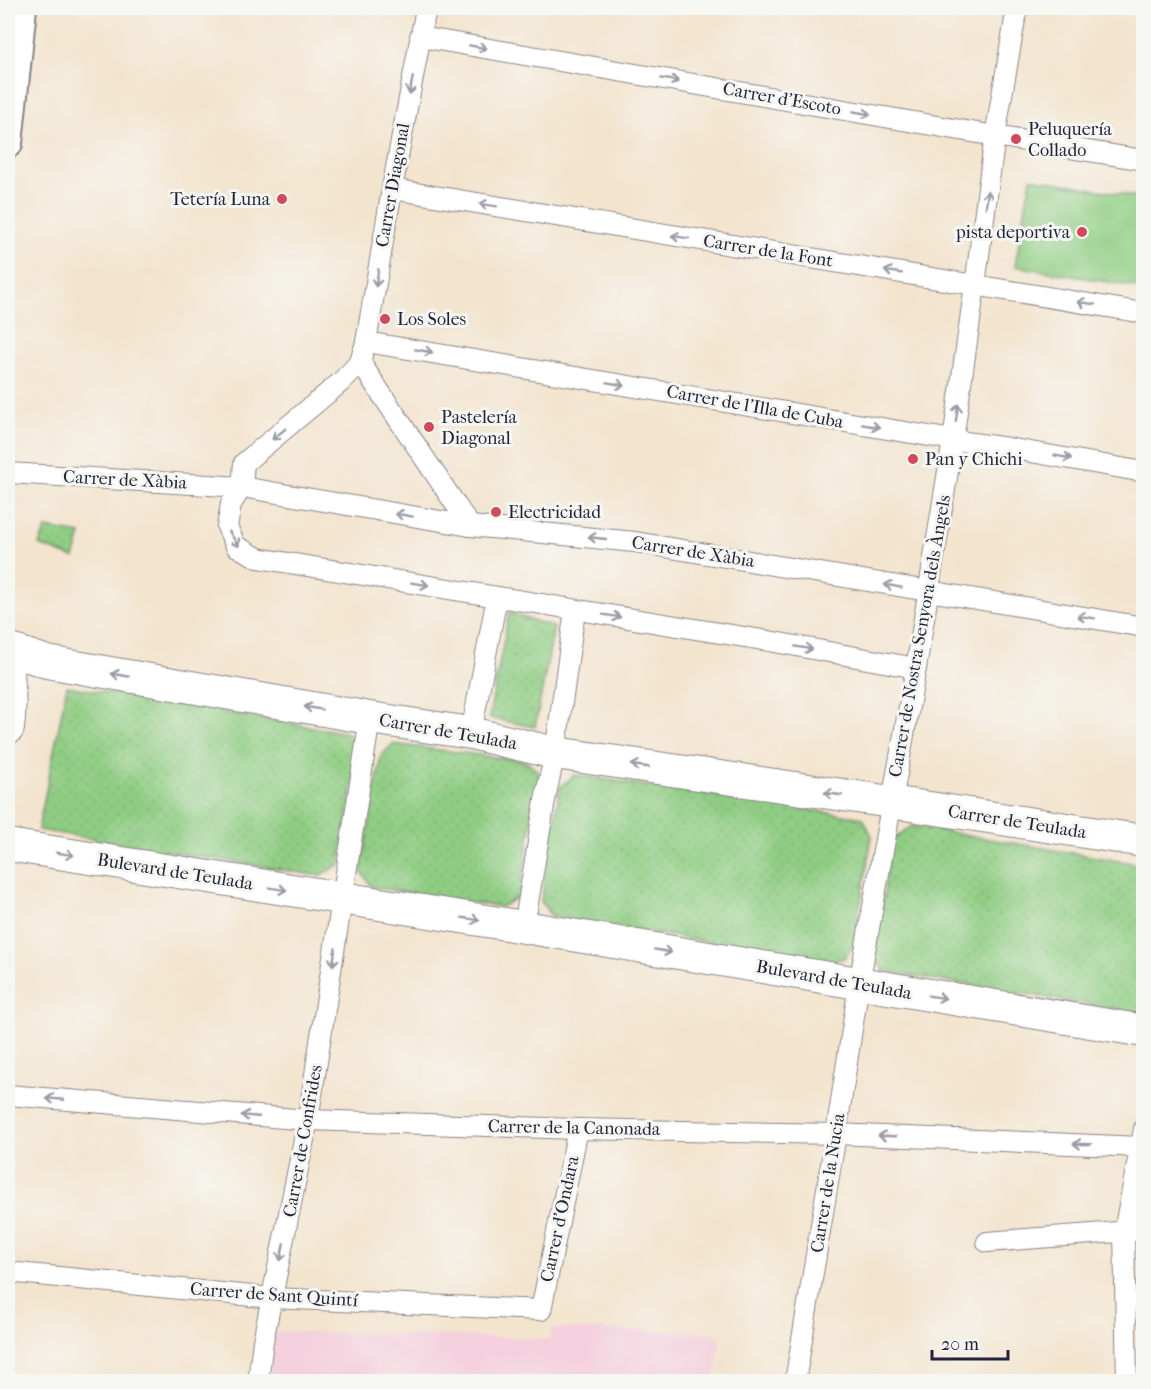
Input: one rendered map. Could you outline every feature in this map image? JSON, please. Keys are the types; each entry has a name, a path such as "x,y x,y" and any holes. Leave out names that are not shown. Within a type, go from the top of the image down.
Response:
{"main road":[{"path":"8,143 22,8"},
{"name":"Carrer de Teulada","path":"8,649 47,662 370,718 471,733 555,753 1143,841"},
{"path":"8,675 8,728"},
{"name":"Bulevard de Teulada","path":"8,845 524,927 1143,1031"}],"street":[{"name":"Carrer Diagonal","path":"242,487 244,463 342,381 360,362 366,342 426,8"},
{"name":"Carrer de Nostra Senyora dels Àngels","path":"891,802 953,440 995,136 1017,8"},
{"name":"Carrer d'Escoto","path":"420,37 1143,160"},
{"name":"Carrer de la Font","path":"392,189 1143,313"},
{"name":"Carrer de l'Illa de Cuba","path":"366,342 1143,472"},
{"path":"360,362 470,526"},
{"name":"Carrer de Xàbia","path":"8,473 242,487 470,526 635,542 1143,627"},
{"path":"242,487 231,504 227,527 236,546 258,558 769,641 915,668"},
{"path":"471,733 497,597"},
{"path":"524,927 555,753 576,610"},
{"path":"343,899 370,718"},
{"path":"859,984 891,802"},
{"name":"Carrer de Confrides","path":"258,1382 263,1341 308,1120 343,899"},
{"name":"Carrer de la Nucia","path":"795,1382 837,1134 859,984"},
{"name":"Carrer de la Canonada","path":"8,1095 308,1120 578,1129 1142,1138"},
{"name":"Carrer d'Ondara","path":"541,1310 578,1129"},
{"path":"1127,1382 1134,1230 1142,1138"},
{"path":"987,1242 1134,1230"},
{"name":"Carrer de Sant Quintí","path":"8,1272 273,1298 541,1310"}],"shaded area":[{"path":"551,1328 713,1333 720,1341 714,1381 269,1382 274,1331 550,1339"}],"green space":[{"name":"pista deportiva","path":"1031,178 1143,198 1143,288 1015,266"},
{"path":"46,528 81,534 74,558 39,545"},
{"path":"509,613 554,627 535,727 489,718"},
{"path":"67,686 348,733 359,748 340,864 320,876 38,830"},
{"path":"393,744 525,761 539,772 520,896 501,907 372,887 361,871 381,756"},
{"path":"575,775 863,818 872,836 853,947 844,958 828,962 551,916 541,901 560,787"},
{"path":"912,826 1143,865 1144,996 1141,1013 884,971 875,959 891,841"}],"place":[{"name":"Peluquería Collado","path":"1016,139"},
{"name":"Tetería Luna","path":"282,199"},
{"name":"pista deportiva","path":"1082,232"},
{"name":"Los Soles","path":"385,319"},
{"name":"Pastelería Diagonal","path":"429,427"},
{"name":"Pan y Chichi","path":"913,459"},
{"name":"Electricidad","path":"496,512"}]}
